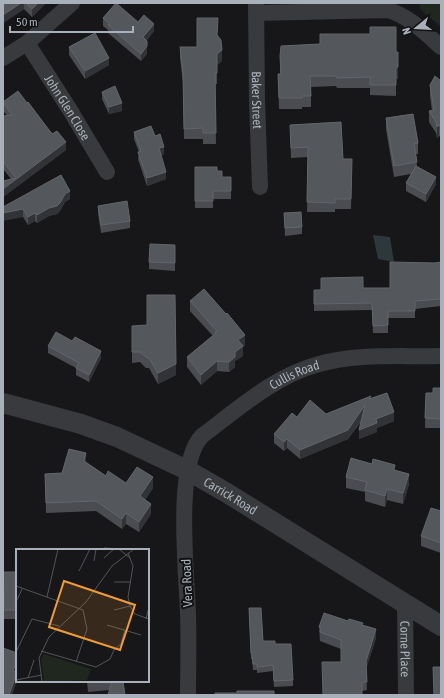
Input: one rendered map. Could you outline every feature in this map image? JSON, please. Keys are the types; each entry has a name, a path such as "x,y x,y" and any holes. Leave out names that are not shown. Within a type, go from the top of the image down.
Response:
{"street":[{"path":"3,58 27,43 72,3"},
{"name":"Baker Street","path":"260,188 256,8 388,10 409,20 441,48"},
{"name":"John Glen Close","path":"27,43 70,110 107,172"},
{"name":"Cullis Road","path":"187,470 196,441 266,388 294,373 319,364 352,357 441,356"},
{"name":"Carrick Road","path":"3,403 88,426 117,437 187,470 227,493 441,626"},
{"name":"Vera Road","path":"187,470 184,527 188,617 188,695"},
{"name":"Corne Place","path":"405,604 406,695"}],"shaded area":[{"path":"420,3 441,3 441,27 420,9"},
{"path":"373,235 390,237 394,262 378,259"}],"building":[{"path":"3,3 21,3 3,15"},
{"path":"26,3 38,3 32,9"},
{"path":"116,3 138,22 144,15 154,24 143,37 147,41 147,46 141,54 108,25 110,24 103,18"},
{"path":"197,18 218,18 217,35 221,40 222,50 217,54 217,73 215,73 216,133 203,133 203,128 184,129 183,73 180,47 197,47"},
{"path":"370,27 396,27 396,52 398,52 398,67 396,68 396,85 370,85 370,77 337,78 336,76 310,76 311,96 302,96 302,98 279,98 278,74 281,74 281,46 320,44 320,34 370,34"},
{"path":"95,33 109,58 85,71 69,47"},
{"path":"435,76 441,81 441,126 439,125 437,127 436,122 429,111 434,110 430,85"},
{"path":"115,86 122,103 109,107 102,92"},
{"path":"18,91 52,134 57,131 66,142 3,189 3,181 16,178 3,161 3,116 12,115 3,102"},
{"path":"413,114 418,143 414,144 417,162 394,166 386,118"},
{"path":"341,122 343,159 352,159 351,199 335,199 335,203 307,202 308,147 291,148 290,125"},
{"path":"151,126 155,136 160,134 164,147 159,148 166,172 147,178 138,152 141,151 134,132"},
{"path":"416,166 436,177 426,194 406,183"},
{"path":"195,167 217,167 217,171 222,171 222,177 231,177 231,191 213,191 213,201 195,201"},
{"path":"61,175 70,191 65,194 57,206 49,208 37,215 35,213 28,217 23,209 3,213 3,207"},
{"path":"127,201 130,221 101,225 98,206"},
{"path":"301,212 302,227 285,228 284,213"},
{"path":"150,244 175,245 175,263 149,262"},
{"path":"390,262 441,262 441,299 415,301 415,311 388,311 388,325 373,326 372,303 314,304 314,290 321,290 321,278 363,277 363,288 390,288"},
{"path":"204,289 226,314 227,313 245,335 238,340 243,346 235,352 235,357 229,362 217,361 201,375 187,357 217,331 190,301"},
{"path":"147,295 175,295 176,364 158,373 149,358 140,352 132,352 132,326 147,325"},
{"path":"56,332 72,341 75,337 101,351 89,375 76,368 79,363 48,346"},
{"path":"433,388 441,388 441,419 425,418 426,393 433,393"},
{"path":"387,393 394,412 376,419 377,423 359,430 365,405 348,430 300,450 287,439 284,442 274,434 292,413 297,417 310,400 326,414 371,396 369,399"},
{"path":"69,449 86,453 84,461 106,476 108,471 126,483 137,467 153,477 140,496 151,504 139,522 126,513 122,519 96,501 46,503 45,474 62,473"},
{"path":"351,458 372,464 373,459 395,465 394,470 409,474 403,493 387,489 385,496 365,490 367,482 346,477"},
{"path":"431,508 441,511 441,543 421,536"},
{"path":"3,572 16,572 16,610 4,610"},
{"path":"249,608 261,608 263,641 275,641 275,644 291,644 293,680 274,681 273,665 257,667 257,664 253,664 251,653"},
{"path":"324,613 348,621 349,619 363,623 362,625 376,629 366,661 367,682 362,682 362,695 323,695 322,662 341,662 341,640 320,632 321,628 319,627"},
{"path":"3,648 16,653 16,662 13,671 16,672 16,675 9,695 3,695"},
{"path":"433,667 441,667 441,695 434,695"},
{"path":"112,682 123,682 125,695 108,695"},
{"path":"237,691 274,691 274,695 215,695 215,693 237,693"}]}
